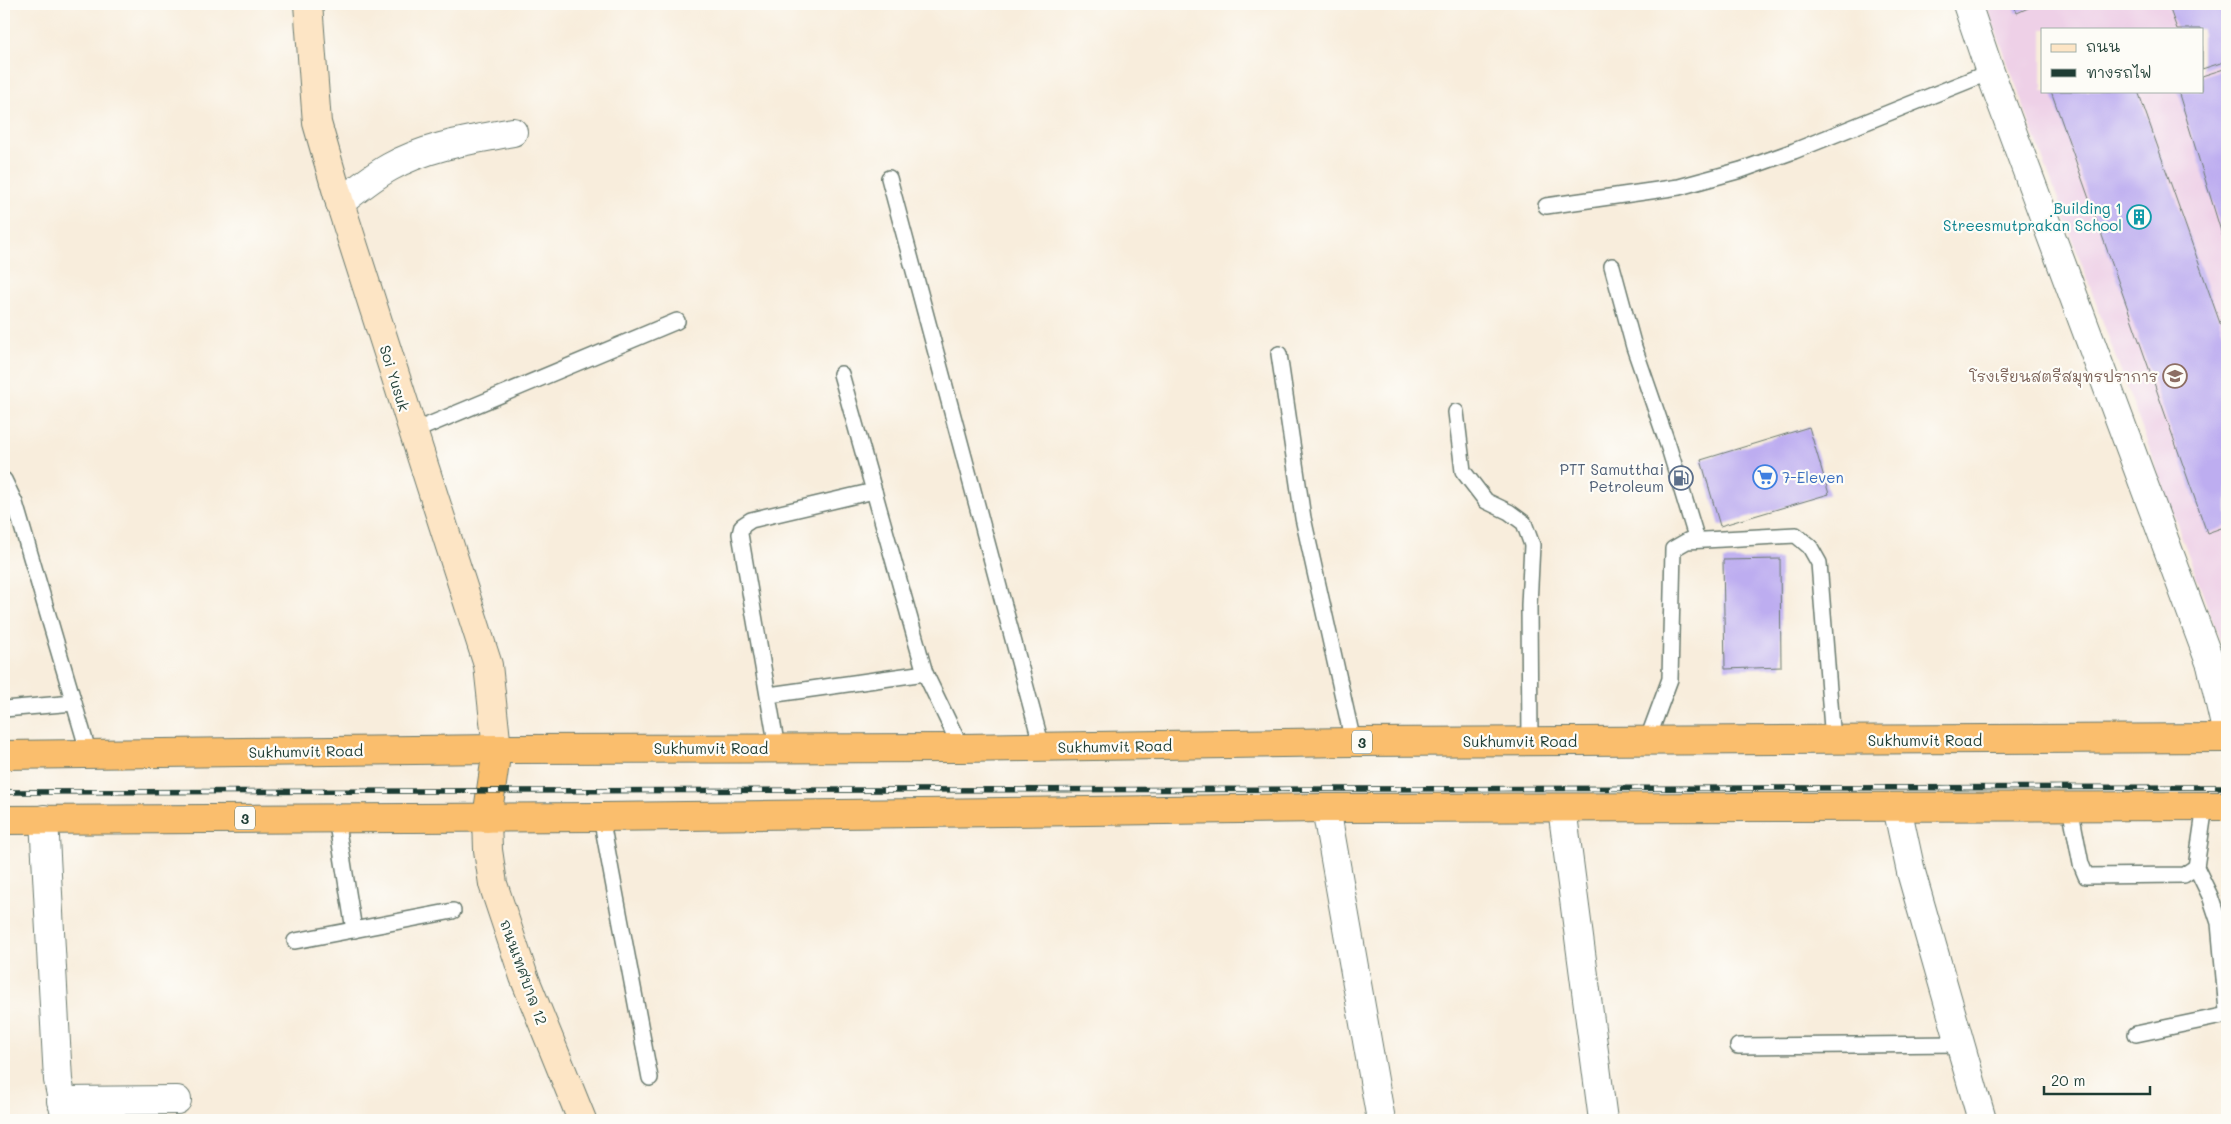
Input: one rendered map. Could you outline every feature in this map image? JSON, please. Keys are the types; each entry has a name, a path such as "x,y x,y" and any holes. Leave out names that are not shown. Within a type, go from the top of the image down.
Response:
{"highway":[{"name":"Sukhumvit Road","path":"4,755 497,749 961,748 1353,742 2227,736"},
{"path":"487,818 497,749"},
{"name":"3","path":"4,820 601,817 1326,808 2216,806"}],"street":[{"name":"Soi Yusuk","path":"308,4 317,122 340,203 412,432 488,665 497,749"},
{"path":"1967,4 1990,72 2211,665 2227,736"},
{"path":"340,203 391,166 420,154 454,143 513,132"},
{"path":"1897,807 1911,872 1982,1120"},
{"path":"1326,808 1381,1120"},
{"path":"1562,808 1603,1120"},
{"name":"ถนนเทศบาล 12","path":"487,818 488,850 494,884 524,977 582,1120"},
{"path":"44,819 58,1080 64,1111 177,1100"}],"lane":[{"path":"1546,206 1679,187 1741,170 1794,151 1990,72"},
{"path":"889,178 1042,747"},
{"path":"1612,266 1634,347 1670,448 1697,540"},
{"path":"412,432 677,322"},
{"path":"1279,354 1303,518 1353,742"},
{"path":"841,374 925,673 961,748"},
{"path":"1456,412 1462,471 1486,501 1510,512 1524,524 1532,545 1530,742"},
{"path":"4,480 15,502 89,754"},
{"path":"777,748 740,534 742,526 751,520 874,491"},
{"path":"1648,741 1670,680 1673,549 1687,541 1796,535 1810,547 1820,563 1833,740"},
{"path":"769,695 925,673"},
{"path":"4,709 74,703"},
{"path":"2070,807 2081,864 2086,876 2184,875 2196,867 2216,806"},
{"path":"601,817 650,1078"},
{"path":"336,818 354,930"},
{"path":"2136,1034 2227,1013 2219,923 2210,896 2196,867"},
{"path":"295,941 453,911"},
{"path":"1738,1046 1961,1044"}],"shaded area":[{"name":"โรงเรียนสตรีสมุทรปราการ","path":"1986,4 2227,4 2227,660"}],"building":[{"path":"2013,4 2037,4 2017,13"},
{"path":"2168,4 2227,4 2227,61 2204,68 2204,28 2177,28"},
{"path":"2227,68 2227,251 2178,92 2204,92 2204,75"},
{"name":"ฺBuilding 1 Streesmutprakan School","path":"2051,92 2138,92 2227,343 2227,526 2207,533"},
{"name":"7-Eleven","path":"1809,427 1829,494 1720,526 1701,460"},
{"path":"1780,559 1781,667 1725,669 1723,560"}],"railway":[{"path":"4,792 2227,787"}],"place":[{"name":"ฺBuilding 1 Streesmutprakan School","path":"2139,217"},
{"name":"โรงเรียนสตรีสมุทรปราการ","path":"2175,376"},
{"name":"7-Eleven","path":"1765,477"},
{"name":"PTT Samutthai Petroleum","path":"1681,478"}]}
